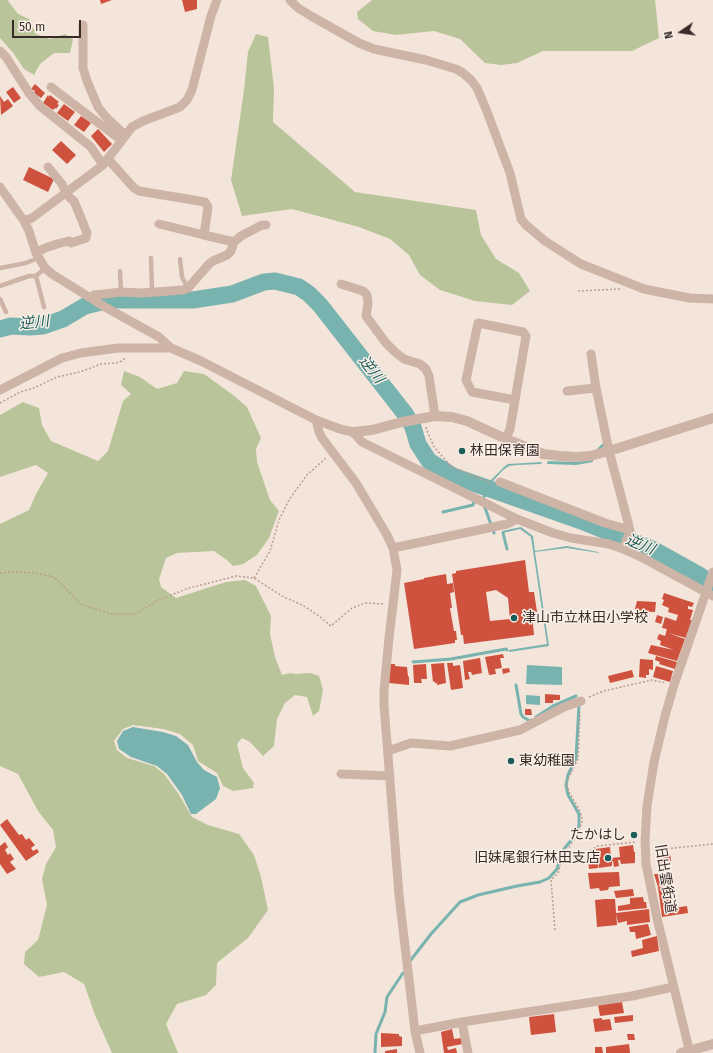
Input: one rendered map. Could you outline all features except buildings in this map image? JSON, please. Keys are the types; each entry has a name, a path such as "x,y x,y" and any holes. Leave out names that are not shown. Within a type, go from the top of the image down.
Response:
{"street":[{"path":"24,221 32,218 105,162 132,127 143,121 180,107 187,100 192,90 211,16 217,0"},
{"path":"290,0 298,8 359,43 374,49 426,60 456,69 471,80 486,109 507,166 521,218 526,225 545,241 581,264 644,289 689,298 713,299"},
{"path":"83,25 82,68 98,107 125,136"},
{"path":"0,51 6,57 29,93 40,106 91,147 134,188 139,191 205,202 208,207 204,235"},
{"path":"51,87 117,137 125,136"},
{"path":"37,255 45,248 69,240 71,243 86,238 87,233 74,200 66,193 62,184 48,167"},
{"path":"0,187 24,221 37,255 45,268 52,274 105,307 159,337 171,348 201,361 316,420 340,429 353,432 372,430 402,422 427,418 452,417 467,421 543,454 560,456 590,456 713,418"},
{"path":"160,224 234,242"},
{"path":"92,299 99,294 183,290 188,288 209,264 228,255 234,242 241,236 262,225 266,225"},
{"path":"340,284 363,291 367,295 368,303 366,316 386,342 404,359 420,364 426,369 429,376 427,418"},
{"path":"506,439 510,429 515,400 526,336 523,332 478,323 466,380 472,392 515,400"},
{"path":"0,390 62,358 81,353 133,348 171,348"},
{"path":"591,354 596,388 627,539"},
{"path":"567,391 596,388"},
{"path":"316,420 319,432 332,452 356,483 387,535 393,548 397,570 384,691 399,895 414,1031 420,1053"},
{"path":"353,432 362,442 516,519 571,538 609,544 627,539"},
{"path":"500,482 605,523 627,539 643,558 709,592"},
{"path":"393,548 507,524 516,519"},
{"name":"旧出雲街道","path":"687,1052 652,896 646,864 645,841 647,806 654,762 674,685 709,592 712,574"},
{"path":"388,751 411,744 450,746 520,730 564,707 581,700"},
{"path":"341,774 390,776"},
{"path":"414,1031 462,1022 632,996 673,987"},
{"path":"462,1022 468,1053"},
{"path":"687,1052 713,1044"}],"lane":[{"path":"0,268 26,263 37,255"},
{"path":"151,258 152,292"},
{"path":"180,259 182,277 188,288"},
{"path":"0,286 29,276 36,276 45,268"},
{"path":"120,271 121,292"},
{"path":"36,276 44,307"},
{"path":"0,299 6,312"}],"path":[{"path":"578,291 622,289"},
{"path":"0,403 20,392 34,388 57,377 80,372 101,364 122,361 131,353 133,348"},
{"path":"427,418 428,433 434,447 452,467 495,484 500,482"},
{"path":"254,578 270,551 279,520 289,500 307,476 332,452"},
{"path":"0,573 35,573 54,577 82,605 112,614 135,614 161,599 190,588 236,576 254,578 282,596 304,606 331,626 352,608 365,603 394,604"},
{"path":"555,930 551,880 558,873 562,859 582,823 582,817 579,809 569,792 567,785 568,779 578,759 581,700 604,691 652,680 674,685"},
{"path":"539,854 566,852 586,853 598,846 645,841"},
{"path":"645,851 713,844"}],"green space":[{"path":"0,0 9,0 8,1 18,14 29,19 36,34 50,39 65,34 73,39 70,53 54,53 40,64 34,75 24,69 14,54 0,38"},
{"path":"372,0 655,0 659,38 632,51 543,51 517,63 501,65 485,63 460,39 434,31 396,35 373,31 358,19 357,12"},
{"path":"256,34 268,37 274,88 273,122 355,192 476,210 481,235 496,259 519,273 530,291 512,305 475,301 440,290 420,275 409,255 390,239 359,227 292,209 242,216 231,180 248,52"},
{"path":"124,371 140,377 157,389 177,383 184,371 204,374 247,407 261,438 256,449 257,462 270,500 279,511 269,538 257,555 243,564 233,566 214,551 177,553 166,558 159,579 161,587 176,598 226,582 245,580 256,586 271,616 270,634 275,657 282,675 290,673 311,673 319,676 323,690 319,711 313,716 307,697 295,695 285,703 277,719 274,746 263,756 250,742 242,738 237,744 243,768 254,783 253,788 233,791 223,786 217,773 198,761 193,745 180,734 163,729 133,725 123,729 114,741 117,750 127,758 154,766 164,774 178,793 192,817 208,825 239,834 254,855 261,877 268,910 248,938 217,963 216,985 206,995 177,1004 166,1024 178,1053 112,1053 95,1015 84,984 64,972 39,977 24,964 25,952 38,940 47,905 42,879 46,864 56,847 53,830 38,811 18,774 0,766 0,524 29,510 48,473 36,465 0,477 0,415 23,402 39,408 42,425 51,441 98,461 108,451 123,401 131,394 121,385"}],"water":[{"path":"593,459 593,462 576,465 547,464 548,461 577,462"},
{"path":"542,462 541,464 509,466 493,481 490,481 508,464"},
{"path":"521,527 533,536 535,551 567,546 599,553 567,548 535,552 549,646 509,652 509,650 547,644 531,537 520,529 503,533 502,531"},
{"path":"527,665 562,667 562,685 526,684"},
{"path":"526,695 540,696 540,705 526,704"},
{"path":"133,727 163,732 176,736 188,745 197,762 204,770 217,777 220,788 216,799 196,814 191,814 182,795 167,774 157,766 131,757 119,749 117,741 123,731"}],"waterway":[{"name":"逆川","path":"0,329 11,326 43,326 63,319 85,306 110,300 193,300 232,294 264,282 275,281 299,287 320,305 406,415 413,427 418,444 429,461 453,476 584,522 654,550 713,584"},
{"path":"598,450 603,445"},
{"name":"逆川","path":"484,497 489,485"},
{"path":"443,512 473,505 474,502"},
{"path":"484,505 494,533"},
{"path":"503,533 507,549"},
{"path":"413,662 451,659 507,650"},
{"path":"516,685 521,714 523,717 530,721 531,720"},
{"path":"536,717 553,706 576,696"},
{"path":"564,849 573,838 579,826 579,814 568,795 566,785 568,775 576,758 579,705"},
{"path":"410,961 431,934 460,902 478,895 540,882 549,878 557,869 562,853"},
{"path":"375,1053 376,1034 385,1012 387,997 403,973"}],"place":[{"name":"林田保育園","path":"462,451"},
{"name":"津山市立林田小学校","path":"514,618"},
{"name":"東幼稚園","path":"511,761"},
{"name":"たかはし","path":"634,835"},
{"name":"旧妹尾銀行林田支店","path":"608,858"}]}
